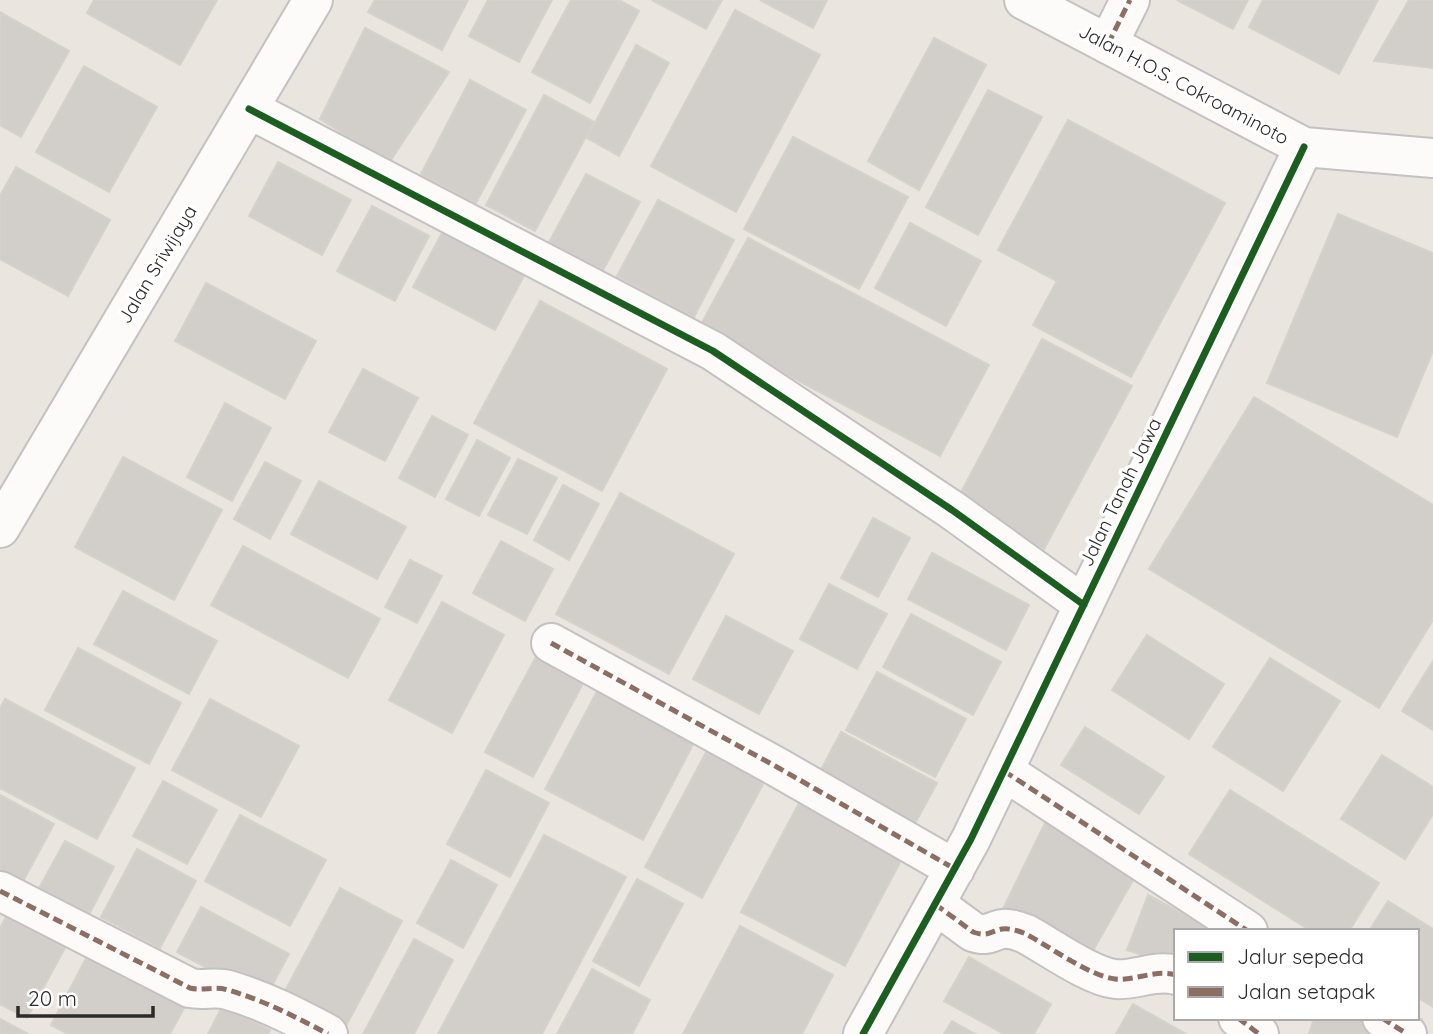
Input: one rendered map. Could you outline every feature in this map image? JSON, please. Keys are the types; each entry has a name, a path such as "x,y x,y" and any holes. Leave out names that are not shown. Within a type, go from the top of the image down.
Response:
{"street":[{"name":"Jalan Sriwijaya","path":"0,528 313,0"},
{"name":"Jalan H.O.S. Cokroaminoto","path":"1024,0 1304,148 1433,158"},
{"path":"1108,44 1130,0"},
{"path":"249,109 713,351 952,510 1084,605"},
{"name":"Jalan Tanah Jawa","path":"863,1034 955,869 1004,771 1304,148"},
{"path":"551,643 777,767 955,869"},
{"path":"1004,771 1245,929"},
{"path":"0,891 190,988 226,989 281,1009 328,1034"},
{"path":"934,904 972,932 990,934 1001,929 1016,930 1101,976 1119,979 1174,975"},
{"path":"1241,1020 1259,1034"},
{"path":"1385,1020 1407,1034"}],"building":[{"path":"94,0 217,0 180,65 87,13"},
{"path":"375,0 468,0 442,50 368,12"},
{"path":"488,0 552,0 519,62 469,36"},
{"path":"571,0 619,0 639,11 590,103 532,72"},
{"path":"652,0 722,0 706,29"},
{"path":"760,0 827,0 813,28"},
{"path":"1177,0 1248,0 1233,29"},
{"path":"1263,0 1378,0 1339,74 1249,27"},
{"path":"1409,0 1433,0 1433,68 1374,61"},
{"path":"735,10 820,55 736,212 651,166"},
{"path":"0,12 69,51 21,137 0,125"},
{"path":"365,28 449,72 389,163 320,119"},
{"path":"934,38 986,65 919,190 868,161"},
{"path":"636,45 669,63 619,156 587,138"},
{"path":"84,66 157,107 109,192 36,152"},
{"path":"470,80 526,110 476,203 421,174"},
{"path":"988,90 1042,117 978,235 926,207"},
{"path":"544,95 594,122 535,231 486,205"},
{"path":"1068,120 1225,203 1131,377 1033,325 1057,281 998,250"},
{"path":"793,137 908,197 859,289 744,229"},
{"path":"278,162 351,200 322,255 249,216"},
{"path":"16,167 110,220 68,296 0,259 0,196"},
{"path":"586,174 640,202 602,272 548,244"},
{"path":"658,200 734,240 694,317 617,276"},
{"path":"372,206 429,236 395,301 337,271"},
{"path":"1338,214 1433,253 1433,351 1397,437 1267,383"},
{"path":"910,223 981,261 946,326 875,288"},
{"path":"443,231 525,274 495,330 413,287"},
{"path":"748,238 989,365 940,456 699,328"},
{"path":"206,283 316,341 285,399 175,341"},
{"path":"540,301 667,369 602,491 474,423"},
{"path":"1042,339 1132,386 1044,549 956,502"},
{"path":"363,369 418,398 385,461 329,432"},
{"path":"1254,397 1433,505 1433,620 1379,708 1149,569"},
{"path":"225,403 271,428 232,501 187,477"},
{"path":"432,416 468,435 435,497 399,478"},
{"path":"477,440 510,458 479,516 446,499"},
{"path":"123,457 222,510 174,600 75,547"},
{"path":"518,459 557,478 527,534 488,515"},
{"path":"265,462 301,481 270,539 234,519"},
{"path":"319,481 406,527 377,579 291,534"},
{"path":"563,485 599,504 569,560 534,540"},
{"path":"620,493 734,554 669,674 556,614"},
{"path":"873,518 910,538 878,597 841,578"},
{"path":"501,541 553,569 525,621 473,593"},
{"path":"243,546 380,619 348,678 211,605"},
{"path":"932,553 1029,605 1006,650 908,599"},
{"path":"410,560 442,576 417,623 385,607"},
{"path":"829,584 887,614 857,669 800,639"},
{"path":"123,591 217,641 189,694 94,644"},
{"path":"442,602 504,635 452,733 389,700"},
{"path":"911,614 1001,662 973,715 883,667"},
{"path":"726,616 793,651 759,714 693,679"},
{"path":"1147,635 1224,684 1189,739 1112,690"},
{"path":"78,648 181,703 149,764 45,710"},
{"path":"539,651 587,676 533,777 485,752"},
{"path":"1270,658 1340,701 1283,791 1213,747"},
{"path":"1433,661 1433,730 1402,711"},
{"path":"877,672 966,719 935,777 846,730"},
{"path":"601,684 698,735 643,840 545,789"},
{"path":"5,699 135,768 97,839 0,788 0,708"},
{"path":"210,699 299,746 261,817 172,770"},
{"path":"1085,727 1164,777 1139,814 1061,765"},
{"path":"841,732 937,783 910,833 815,781"},
{"path":"711,743 769,773 702,898 645,867"},
{"path":"1382,755 1433,787 1433,814 1405,859 1341,819"},
{"path":"486,770 549,803 510,877 447,844"},
{"path":"163,781 217,810 187,864 133,836"},
{"path":"1230,790 1379,883 1350,929 1308,929 1189,854"},
{"path":"0,795 54,824 20,887 0,876"},
{"path":"799,803 903,857 845,966 741,912"},
{"path":"240,815 326,860 290,926 205,881"},
{"path":"1048,817 1141,866 1094,949 1002,911"},
{"path":"544,835 626,877 542,1034 438,1034"},
{"path":"65,841 114,867 83,926 33,899"},
{"path":"137,849 196,881 160,948 101,917"},
{"path":"451,860 497,885 463,948 417,923"},
{"path":"637,879 683,904 639,986 593,961"},
{"path":"340,888 402,921 347,1024 285,991"},
{"path":"1148,895 1210,928 1174,929 1174,964 1127,950"},
{"path":"1388,901 1433,929 1433,1007 1419,998 1419,929 1370,929"},
{"path":"201,907 289,954 265,999 177,952"},
{"path":"6,917 65,948 27,1018 0,1004 0,928"},
{"path":"740,926 833,975 802,1034 683,1034"},
{"path":"414,939 453,960 414,1034 363,1034"},
{"path":"94,943 191,995 170,1034 68,1034 51,1025"},
{"path":"969,957 1051,1004 1034,1034 1004,1034 944,1001"},
{"path":"592,969 650,1000 632,1034 557,1034"},
{"path":"1133,1004 1186,1034 1116,1034"},
{"path":"223,1005 270,1030 268,1034 208,1034"},
{"path":"0,1019 28,1034 0,1034"},
{"path":"1313,1020 1376,1020 1369,1034 1309,1034"},
{"path":"952,1021 975,1034 944,1034"}],"marked path":[{"path":"1108,44 1130,0"},
{"path":"551,643 777,767 955,869"},
{"path":"1004,771 1245,929"},
{"path":"0,891 190,988 223,989 241,994 279,1009 328,1034"},
{"path":"935,904 973,932 985,934 1011,929 1026,934 1082,967 1105,977 1123,979 1161,973 1174,975"},
{"path":"1241,1020 1259,1034"},
{"path":"1385,1020 1407,1034"}],"cycle path":[{"path":"249,109 713,351 952,510 1084,605"},
{"path":"863,1034 971,839 1304,147"}]}
